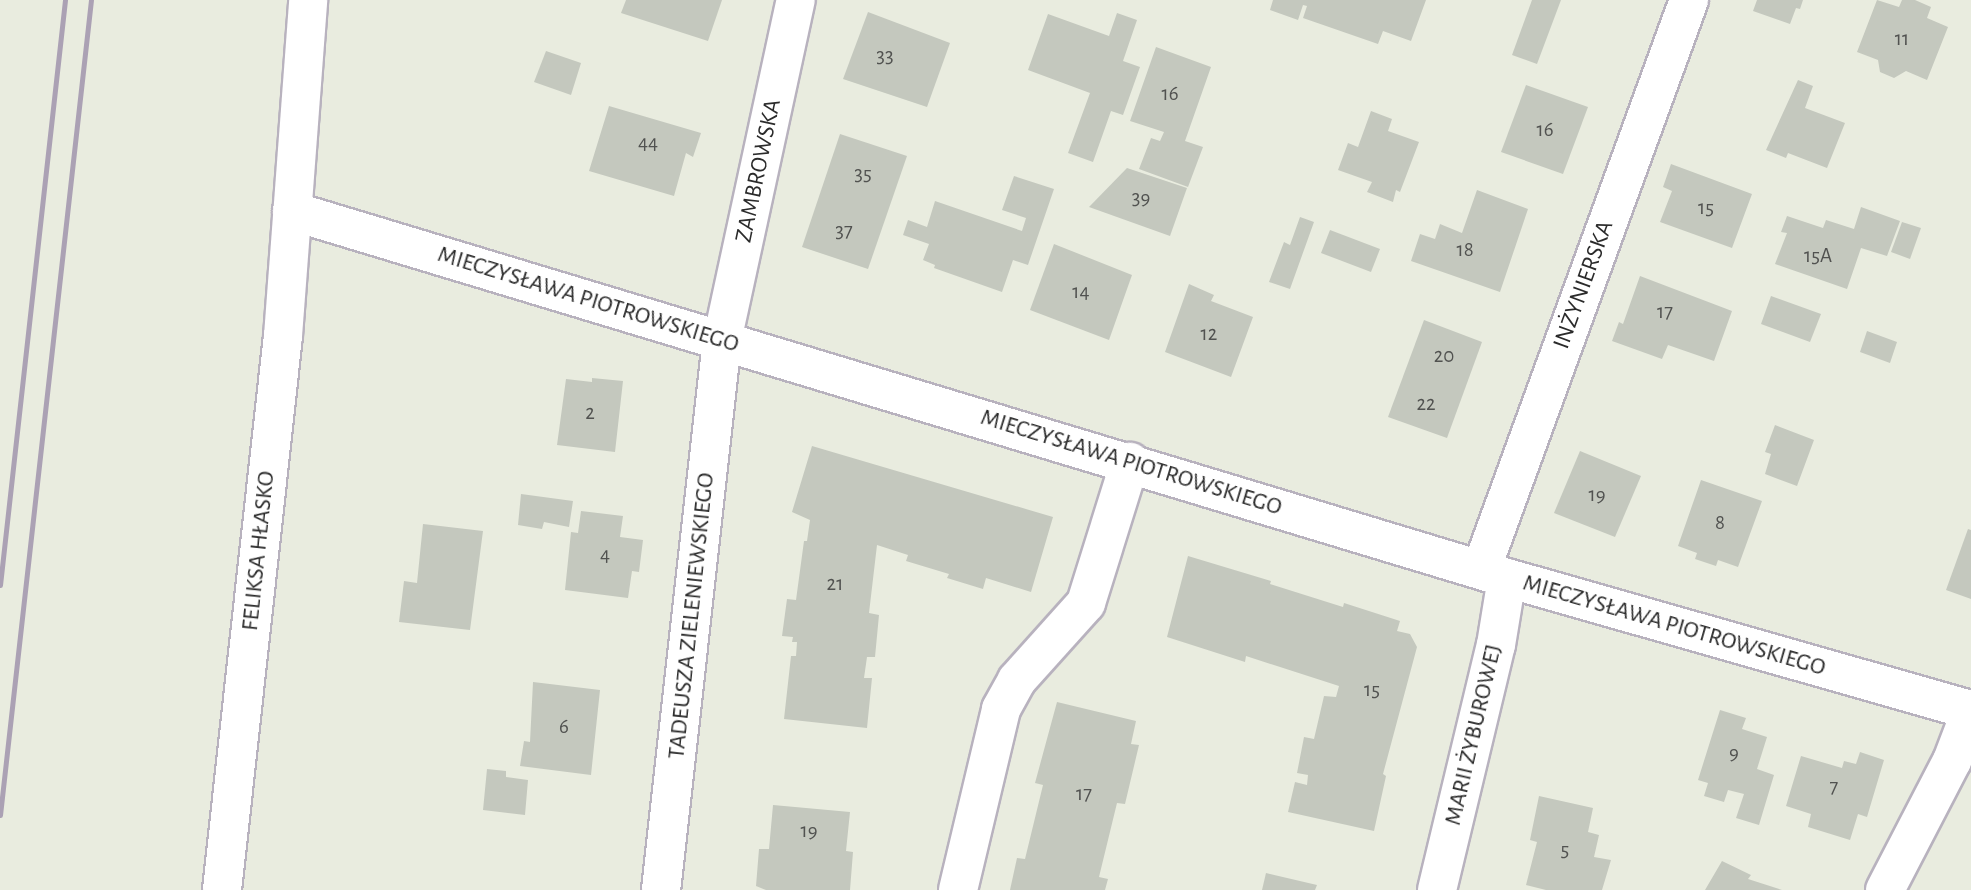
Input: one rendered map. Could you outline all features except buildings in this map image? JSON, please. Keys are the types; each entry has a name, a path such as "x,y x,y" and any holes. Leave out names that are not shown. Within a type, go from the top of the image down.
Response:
{"street":[{"name":"FELIKSA HŁASKO","path":"222,890 283,337 308,0"},
{"name":"ZAMBROWSKA","path":"722,341 796,0"},
{"name":"INŻYNIERSKA","path":"1494,574 1689,0"},
{"name":"MIECZYSŁAWA PIOTROWSKIEGO","path":"292,211 1494,574 1971,710"},
{"name":"TADEUSZA ZIELENIEWSKIEGO","path":"662,890 722,341"},
{"path":"958,890 1001,709 1017,680 1086,603 1130,462"},
{"name":"MARII ŻYBUROWEJ","path":"1437,890 1496,645 1494,574"},
{"path":"1885,890 1952,761 1971,710"}],"railway":[{"path":"0,585 65,0"},
{"path":"0,815 91,0"}]}
